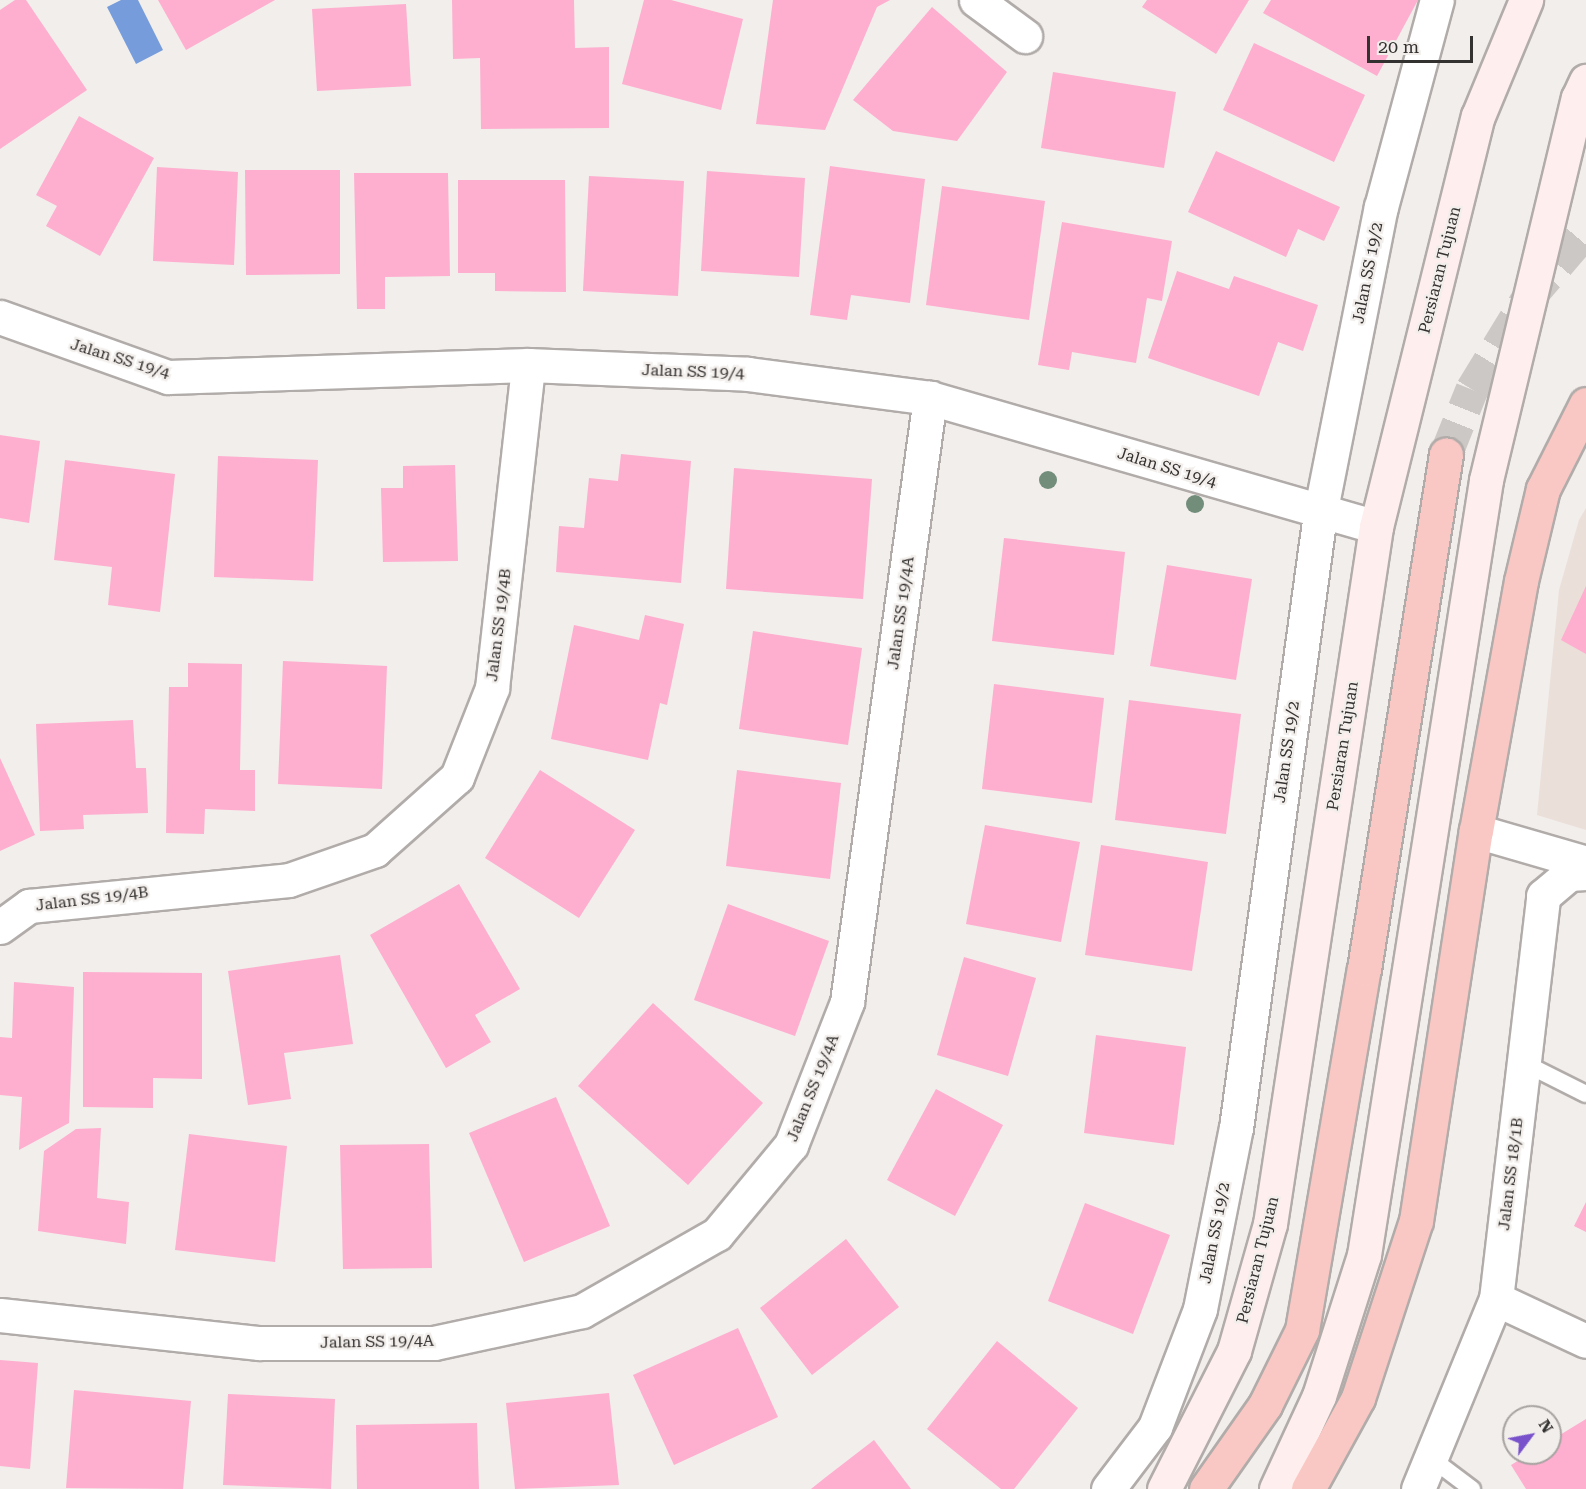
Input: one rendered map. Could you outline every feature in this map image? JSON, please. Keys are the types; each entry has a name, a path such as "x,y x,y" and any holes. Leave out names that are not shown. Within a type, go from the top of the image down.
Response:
{"highway":[{"path":"1308,1489 1358,1398 1416,1221 1476,831 1521,581 1544,489 1586,405"},
{"path":"1206,1489 1265,1405 1302,1330 1364,969 1446,454"}],"main road":[{"name":"Persiaran Tujuan","path":"1164,1489 1234,1351 1270,1224 1376,527 1478,116 1527,0"},
{"path":"1276,1489 1319,1396 1364,1254 1486,480 1578,98 1586,81"}],"street":[{"path":"976,0 1024,36"},
{"name":"Jalan SS 19/2","path":"1108,1489 1155,1427 1200,1309 1236,1128 1320,514 1381,207 1437,0"},
{"name":"Jalan SS 19/4","path":"0,317 168,377 528,365 747,374 930,398 1320,514 1376,527"},
{"name":"Jalan SS 19/4B","path":"0,927 29,906 289,880 375,850 457,777 492,688 528,365"},
{"name":"Jalan SS 19/4A","path":"0,1315 259,1343 434,1343 582,1311 717,1234 791,1145 847,1002 930,398"},
{"path":"1476,831 1586,863"},
{"name":"Jalan SS 18/1B","path":"1418,1489 1432,1460 1496,1299 1543,896 1569,874 1586,873"},
{"path":"1496,1299 1586,1341"}],"lane":[{"path":"1524,1063 1586,1094"},
{"path":"1432,1460 1473,1489"}],"shaded area":[{"path":"1586,508 1586,830 1537,815 1559,590 1579,520"}],"water":[{"path":"121,0 138,0 163,50 136,64 107,7"}],"building":[{"path":"15,0 26,0 87,90 0,149 0,10"},
{"path":"158,0 275,0 186,50"},
{"path":"452,0 574,0 575,48 609,47 609,128 481,129 480,58 453,59"},
{"path":"644,0 671,0 743,19 721,110 622,84"},
{"path":"773,0 890,0 877,7 825,130 756,124"},
{"path":"1147,0 1249,0 1216,54 1142,7"},
{"path":"1271,0 1418,0 1377,76 1263,13"},
{"path":"406,4 411,86 317,91 312,9"},
{"path":"932,7 1007,72 957,141 893,131 853,100"},
{"path":"1254,43 1365,95 1334,162 1223,110"},
{"path":"1053,72 1176,92 1164,168 1041,148"},
{"path":"79,116 154,158 100,256 46,226 57,206 36,195"},
{"path":"1216,151 1340,207 1324,241 1298,229 1286,257 1188,212"},
{"path":"830,166 925,179 910,303 851,295 847,320 810,315"},
{"path":"157,167 238,172 234,265 153,261"},
{"path":"245,170 340,170 340,274 246,275"},
{"path":"707,171 805,178 799,277 701,271"},
{"path":"354,173 448,173 450,276 385,277 385,309 357,309"},
{"path":"589,176 684,181 678,296 583,291"},
{"path":"458,180 565,180 566,292 495,291 495,273 458,273"},
{"path":"942,186 1045,201 1029,320 926,305"},
{"path":"1062,222 1172,241 1162,301 1147,298 1136,363 1072,352 1069,370 1038,365"},
{"path":"1177,271 1229,289 1234,276 1318,305 1303,351 1278,342 1259,396 1148,358"},
{"path":"0,435 40,441 29,523 0,518"},
{"path":"621,454 691,461 681,583 556,572 559,526 584,528 589,478 618,481"},
{"path":"218,456 318,460 313,581 214,577"},
{"path":"65,460 175,474 160,612 108,605 112,567 54,560"},
{"path":"455,465 458,561 383,562 381,488 403,488 403,466"},
{"path":"734,468 872,479 863,599 726,589"},
{"path":"1004,538 1125,552 1114,655 992,641"},
{"path":"1167,565 1252,579 1236,680 1150,666"},
{"path":"1586,586 1586,654 1561,640"},
{"path":"645,615 684,624 667,705 660,703 648,760 551,739 574,625 639,640"},
{"path":"753,631 862,648 848,745 739,729"},
{"path":"283,661 387,666 382,789 278,784"},
{"path":"188,663 242,664 240,770 255,770 255,811 205,809 204,834 166,833 169,687 188,687"},
{"path":"994,684 1104,698 1092,803 982,789"},
{"path":"1129,700 1241,714 1226,834 1115,820"},
{"path":"133,720 136,768 146,768 148,813 83,815 84,829 40,831 36,724"},
{"path":"0,758 35,835 0,851"},
{"path":"540,770 635,830 579,918 485,858"},
{"path":"737,770 841,783 830,879 726,866"},
{"path":"985,825 1080,842 1061,942 966,924"},
{"path":"1101,845 1208,862 1192,971 1085,955"},
{"path":"459,884 520,989 475,1015 491,1042 446,1068 370,935"},
{"path":"728,904 829,941 795,1036 694,1000"},
{"path":"340,955 353,1044 284,1053 291,1099 248,1105 228,971"},
{"path":"964,957 1036,978 1008,1076 937,1055"},
{"path":"83,972 202,973 202,1079 153,1078 153,1108 83,1107"},
{"path":"14,982 74,987 69,1123 19,1150 22,1097 0,1095 0,1037 12,1038"},
{"path":"653,1003 763,1103 688,1185 578,1086"},
{"path":"1096,1035 1186,1047 1174,1145 1084,1133"},
{"path":"936,1089 1003,1125 955,1216 887,1180"},
{"path":"556,1097 610,1226 524,1262 469,1133"},
{"path":"101,1128 97,1198 129,1202 126,1244 38,1231 44,1151 76,1129"},
{"path":"189,1134 287,1146 275,1262 175,1250"},
{"path":"429,1144 432,1268 343,1269 340,1145"},
{"path":"1586,1202 1586,1232 1574,1226"},
{"path":"1085,1203 1170,1235 1133,1334 1048,1301"},
{"path":"846,1239 899,1307 812,1375 760,1308"},
{"path":"738,1328 778,1417 674,1465 633,1375"},
{"path":"997,1341 1078,1408 1014,1489 1001,1489 927,1429"},
{"path":"0,1360 38,1363 30,1469 0,1466"},
{"path":"74,1390 191,1401 183,1489 66,1488"},
{"path":"609,1393 619,1485 515,1489 506,1403"},
{"path":"228,1394 335,1399 331,1489 223,1485"},
{"path":"1586,1419 1586,1489 1526,1489 1511,1465 1562,1465 1562,1434"},
{"path":"477,1423 479,1489 357,1489 356,1425"},
{"path":"874,1440 911,1489 811,1489 826,1477"}],"tunnel":[{"path":"1446,454 1472,389 1526,301 1586,231"}]}
